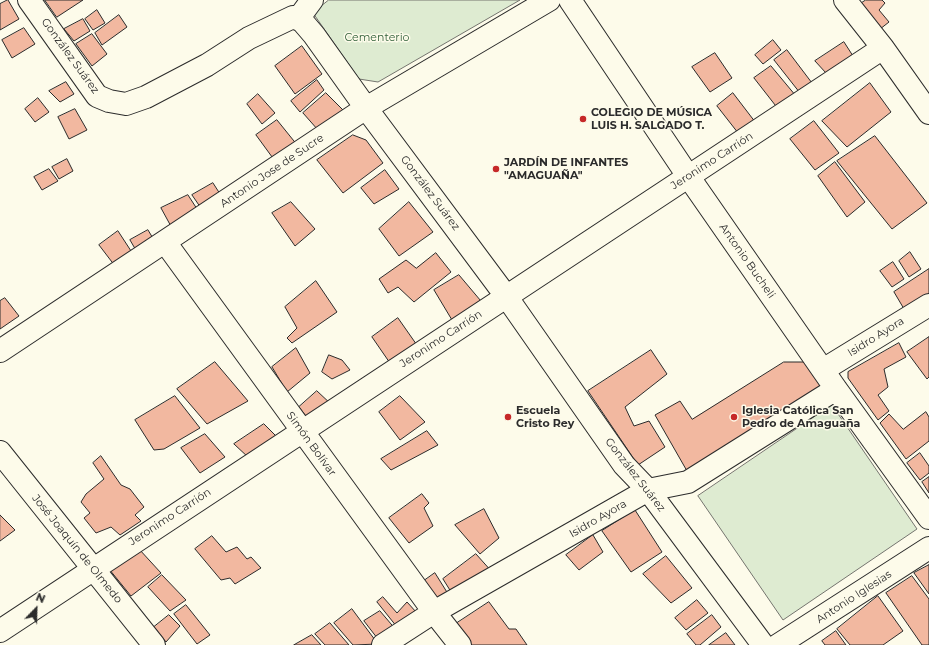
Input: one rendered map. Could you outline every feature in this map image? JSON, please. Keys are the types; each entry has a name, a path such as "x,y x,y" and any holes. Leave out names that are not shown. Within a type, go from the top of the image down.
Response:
{"street":[{"name":"González Suárez","path":"29,0 97,96 109,101 126,104 146,97 207,65 248,38 293,17 302,21 314,35 366,108 506,296 624,465 648,490 763,645"},
{"path":"298,19 312,0"},
{"name":"Antonio Jose de Sucre","path":"0,351 366,108 549,0"},
{"name":"Antonio Bucheli","path":"570,0 688,176 836,389 929,518"},
{"path":"845,0 882,48 929,114"},
{"name":"Jeronimo Carrión","path":"0,631 93,568 882,48"},
{"name":"Simón Bolívar","path":"165,242 301,431 460,645"},
{"name":"Isidro Ayora","path":"823,370 929,305"},
{"name":"Isidro Ayora","path":"383,645 434,612 648,490 688,482 836,389"},
{"name":"José Joaquín de Olmedo","path":"0,452 154,645"},
{"name":"Antonio Iglesias","path":"778,645 929,548"}],"green space":[{"name":"Cementerio","path":"329,0 520,0 378,82 359,79 313,13"},
{"path":"832,405 917,529 783,620 698,496"}],"building":[{"path":"8,0 19,19 0,30 0,4"},
{"path":"45,0 83,0 57,17"},
{"path":"866,0 882,0 885,3 879,10 889,22 875,33 857,6"},
{"path":"97,10 105,23 93,30 85,19"},
{"path":"119,15 127,27 102,45 95,33"},
{"path":"83,19 90,31 74,41 64,29"},
{"path":"24,28 35,44 12,58 2,40"},
{"path":"92,34 107,54 92,66 76,44"},
{"path":"773,40 781,50 763,64 755,55"},
{"path":"844,42 853,56 826,73 815,61"},
{"path":"302,46 322,74 295,94 275,66"},
{"path":"787,50 812,83 800,93 774,60"},
{"path":"715,53 732,78 710,92 692,67"},
{"path":"771,66 796,96 779,110 754,78"},
{"path":"317,80 324,90 300,112 291,101"},
{"path":"66,82 74,94 60,102 49,91"},
{"path":"870,83 891,112 847,147 822,121"},
{"path":"326,93 344,111 318,130 303,113"},
{"path":"733,93 759,127 742,138 717,106"},
{"path":"258,94 275,113 262,124 247,104"},
{"path":"38,98 49,112 35,122 25,109"},
{"path":"75,109 87,130 69,139 58,117"},
{"path":"277,120 298,146 275,161 256,135"},
{"path":"814,121 839,153 815,170 790,139"},
{"path":"353,135 366,140 383,163 343,193 317,160"},
{"path":"875,136 927,203 892,229 837,161"},
{"path":"67,159 73,171 59,179 52,167"},
{"path":"835,162 865,202 847,217 818,176"},
{"path":"49,169 58,181 42,190 34,177"},
{"path":"385,170 399,189 374,204 361,188"},
{"path":"213,183 222,197 203,211 192,195"},
{"path":"188,195 199,212 173,230 161,208"},
{"path":"291,202 315,229 295,246 272,213"},
{"path":"409,202 433,232 399,256 379,229"},
{"path":"148,230 154,240 137,252 130,240"},
{"path":"118,231 133,254 115,266 99,245"},
{"path":"910,252 921,269 909,277 899,261"},
{"path":"436,253 451,272 414,302 398,287 388,293 379,279 406,260 416,268"},
{"path":"893,262 904,279 892,287 880,271"},
{"path":"929,269 929,301 907,314 894,292"},
{"path":"459,275 486,307 455,325 434,290"},
{"path":"316,281 337,312 292,343 287,338 297,328 285,307"},
{"path":"5,298 19,316 0,329 0,301"},
{"path":"398,318 419,348 392,366 372,337"},
{"path":"929,337 929,377 927,379 907,352"},
{"path":"899,343 906,357 884,369 888,387 878,395 889,411 878,420 848,378 848,372"},
{"path":"296,348 310,373 287,392 272,367"},
{"path":"651,350 667,374 625,407 634,426 649,421 665,447 638,465 588,391"},
{"path":"329,355 342,360 350,370 332,379 322,372"},
{"path":"215,362 248,401 207,424 177,389"},
{"name":"Iglesia Católica San Pedro de Amaguaña","path":"784,362 807,362 824,384 687,471 655,415 680,401 692,419"},
{"path":"317,391 332,405 309,420 299,407"},
{"path":"175,396 200,428 164,449 154,450 135,420"},
{"path":"400,396 425,422 400,440 379,412"},
{"path":"926,412 929,417 929,441 906,459 880,423 889,414 903,429"},
{"path":"264,424 278,438 249,458 234,444"},
{"path":"427,431 438,445 391,470 381,459"},
{"path":"205,434 225,457 200,473 181,448"},
{"path":"920,453 929,466 929,473 920,480 907,463"},
{"path":"101,456 121,485 130,489 144,507 135,515 141,521 120,535 111,527 96,533 84,518 90,513 81,502 86,494 104,479 93,463"},
{"path":"929,477 929,493 922,482"},
{"path":"422,494 429,503 424,508 433,526 409,543 389,518"},
{"path":"484,509 499,538 480,554 455,525"},
{"path":"635,510 662,552 631,572 602,531"},
{"path":"0,515 15,530 0,541"},
{"path":"593,535 603,552 579,570 566,555"},
{"path":"212,536 226,552 237,547 247,559 251,557 261,568 235,584 230,578 221,580 195,549"},
{"path":"139,549 161,573 131,596 109,569"},
{"path":"476,554 493,573 453,595 443,579"},
{"path":"666,556 692,588 671,603 643,574"},
{"path":"929,565 929,594 914,573"},
{"path":"435,573 450,597 437,606 421,583"},
{"path":"162,575 186,600 170,611 148,587"},
{"path":"912,576 929,599 929,645 922,645 886,593"},
{"path":"878,596 903,631 883,645 850,645 837,629"},
{"path":"383,597 397,613 407,602 417,613 397,627 377,602"},
{"path":"697,600 708,613 686,630 675,618"},
{"path":"489,602 509,629 516,629 527,645 463,645 451,627"},
{"path":"186,605 210,635 197,644 174,614"},
{"path":"352,609 378,644 353,645 334,623"},
{"path":"380,611 397,631 381,643 364,621"},
{"path":"169,615 180,626 166,642 154,627"},
{"path":"712,615 721,627 700,645 696,645 687,634"},
{"path":"330,623 349,645 325,645 315,634"},
{"path":"836,631 846,645 825,645 822,641"},
{"path":"726,633 735,645 709,645"},
{"path":"312,635 321,645 294,645"}],"place":[{"name":"COLEGIO DE MÚSICA LUIS H. SALGADO T.","path":"583,119"},
{"name":"JARDÍN DE INFANTES \"AMAGUAÑA\"","path":"496,169"},
{"name":"Escuela Cristo Rey","path":"508,417"},
{"name":"Iglesia Católica San Pedro de Amaguaña","path":"734,417"}]}
